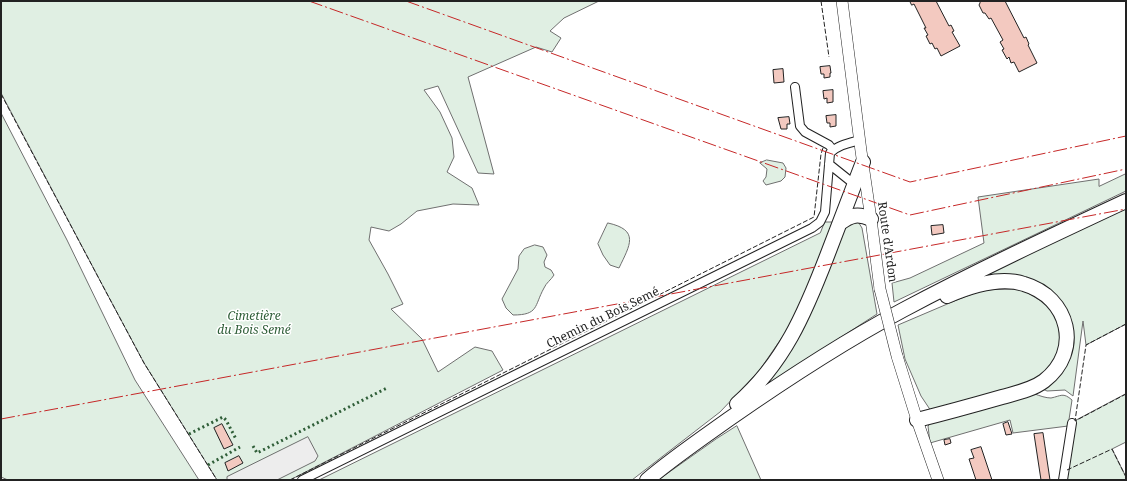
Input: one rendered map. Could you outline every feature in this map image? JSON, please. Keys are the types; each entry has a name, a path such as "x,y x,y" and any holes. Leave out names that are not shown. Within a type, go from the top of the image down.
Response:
{"highway":[{"path":"667,463 691,440 754,390 777,360 792,336 810,300 863,162"},
{"path":"646,480 667,463 750,404 812,362 902,310 1126,201"},
{"path":"840,223 849,217 863,215 871,219"},
{"path":"812,362 949,295 991,282 1010,281 1023,283 1039,289 1059,309 1065,322 1067,335 1066,348 1058,366 1045,380 1035,387 917,420"}],"main road":[{"name":"Route d'Ardon","path":"842,1 880,289 897,356 938,480"}],"street":[{"path":"795,87 800,126 805,132 829,145 833,150 843,144 860,140"},
{"name":"Chemin du Bois Semé","path":"302,480 812,228 820,222 825,212 830,153 833,150"},
{"path":"829,164 854,184"},
{"path":"1063,480 1072,423"}],"green space":[{"name":"Cimetière du Bois Semé","path":"1,1 599,1 564,18 550,31 561,38 552,52 536,47 468,77 494,174 478,173 438,86 424,90 440,112 452,138 454,157 447,172 472,188 479,205 453,204 417,211 401,224 389,231 371,227 369,240 403,304 391,309 422,339 438,372 475,347 492,351 503,370 290,480 217,480 144,363 1,93"},
{"path":"1,113 67,240 135,380 199,480 8,480 1,477"},
{"path":"767,160 783,163 786,168 785,177 781,181 766,185 763,181 766,177 767,169 760,163"},
{"path":"1126,174 1126,191 894,302 892,283 910,278 984,243 978,197 1099,179 1099,186"},
{"path":"1126,209 1126,324 1086,345 1083,321 1073,396 1065,390 1047,391 1043,389 1066,362 1055,297 977,277"},
{"path":"857,220 862,228 877,314 759,390 845,225"},
{"path":"825,222 834,222 794,320 759,371 720,412 632,480 319,480 820,233"},
{"path":"608,223 625,230 630,240 629,246 619,268 610,265 598,244"},
{"path":"535,245 543,247 547,255 544,262 545,267 551,270 554,275 545,286 537,304 532,311 521,315 513,315 506,308 502,299 518,269 519,256 524,249"},
{"path":"983,290 1023,290 1046,304 1059,325 1060,348 1048,371 1027,385 931,411 921,396 905,359 898,325"},
{"path":"1035,394 1051,398 1064,395 1072,400 1068,426 1013,433 1010,420 930,443 928,426 933,421"},
{"path":"1126,394 1126,442 1112,449 1126,477 1126,480 1065,480 1075,421"},
{"path":"737,426 761,480 658,480 716,439"}],"shaded area":[{"path":"308,437 318,456 315,461 277,480 227,480 227,477"}],"building":[{"path":"910,1 936,1 949,26 951,25 954,31 952,32 960,46 941,56 937,48 935,49 932,43 930,44 926,36 928,35 924,28 926,28 914,4 912,5"},
{"path":"979,1 1005,1 1024,38 1026,37 1029,44 1028,45 1037,63 1019,72 1014,62 1011,63 1009,57 1007,59 1000,42 1003,40 991,18 989,19 985,13 983,13 979,5"},
{"path":"830,66 830,77 824,78 824,74 821,74 820,67"},
{"path":"783,69 784,82 774,83 773,70"},
{"path":"833,90 833,102 827,103 827,98 824,99 823,91"},
{"path":"836,115 836,126 830,127 830,123 827,123 826,116"},
{"path":"789,117 790,124 787,124 787,129 781,129 778,118"},
{"path":"943,225 944,233 932,235 931,226"},
{"path":"1008,422 1012,434 1006,435 1003,424"},
{"path":"222,424 233,445 224,449 214,428"},
{"path":"1043,433 1050,480 1041,480 1034,434"},
{"path":"950,439 951,443 945,445 944,440"},
{"path":"981,447 992,480 976,480 969,459 974,458 971,450"},
{"path":"239,456 243,463 228,471 225,463"}],"hedge":[{"path":"253,446 257,453 387,388"},
{"path":"189,434 223,417 236,439"},
{"path":"208,465 240,447"}],"fence":[{"path":"821,1 829,57"},
{"path":"1,94 144,363 217,480"},
{"path":"290,480 814,217 821,154 823,148"},
{"path":"1126,324 1086,345 1075,421 1126,394"},
{"path":"1067,470 1112,449 1126,477"}],"power":[{"path":"309,1 910,215 1126,169"},
{"path":"406,1 910,182 1126,136"},
{"path":"1,419 1126,209"}]}
